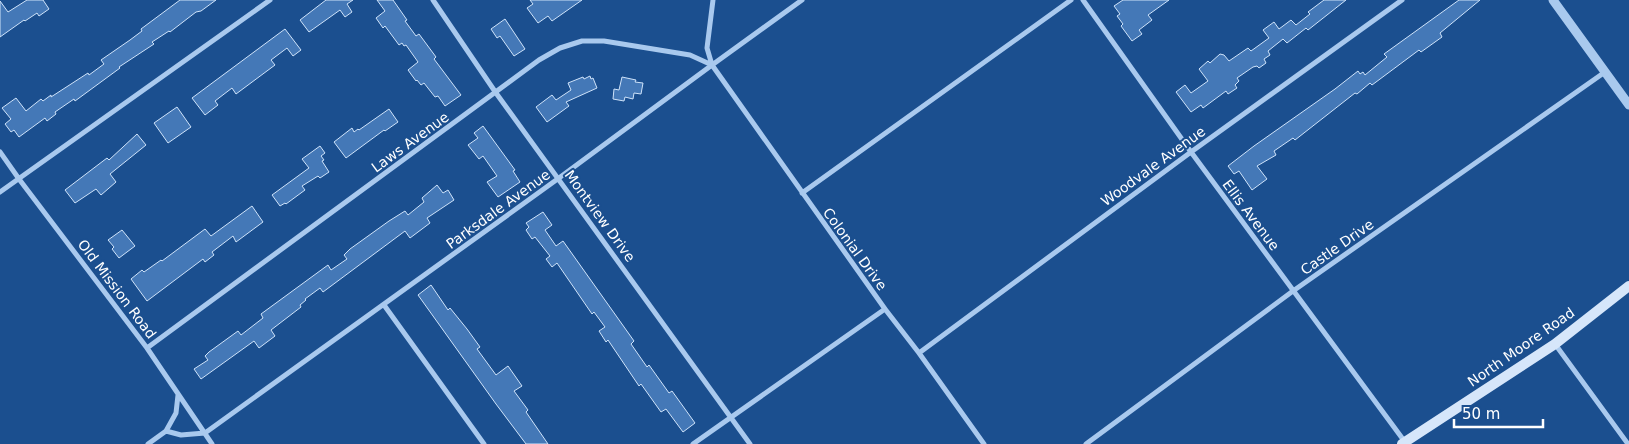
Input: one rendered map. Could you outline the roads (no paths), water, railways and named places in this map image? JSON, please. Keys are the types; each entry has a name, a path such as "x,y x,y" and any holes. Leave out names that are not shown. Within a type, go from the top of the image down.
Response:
{"main road":[{"name":"North Moore Road","path":"1403,443 1554,344 1629,286"}],"street":[{"path":"0,192 270,0"},
{"name":"Montview Drive","path":"433,0 496,93 750,444"},
{"path":"712,65 708,48 713,0"},
{"name":"Parksdale Avenue","path":"205,433 384,306 802,0"},
{"path":"802,193 1071,0"},
{"name":"Ellis Avenue","path":"1083,0 1403,443"},
{"name":"Woodvale Avenue","path":"919,354 1191,152 1402,0"},
{"path":"1553,0 1629,105"},
{"name":"Laws Avenue","path":"147,348 539,60 560,48 582,41 604,41 690,55 712,65"},
{"name":"Colonial Drive","path":"712,65 884,309 984,444"},
{"name":"Castle Drive","path":"1086,444 1294,291 1606,72"},
{"name":"Old Mission Road","path":"0,152 147,348 212,444"},
{"path":"384,306 484,444"},
{"path":"694,444 884,309"},
{"path":"1554,344 1628,444"},
{"path":"148,444 166,431 176,413 178,394"},
{"path":"166,431 181,435 205,433"}]}
